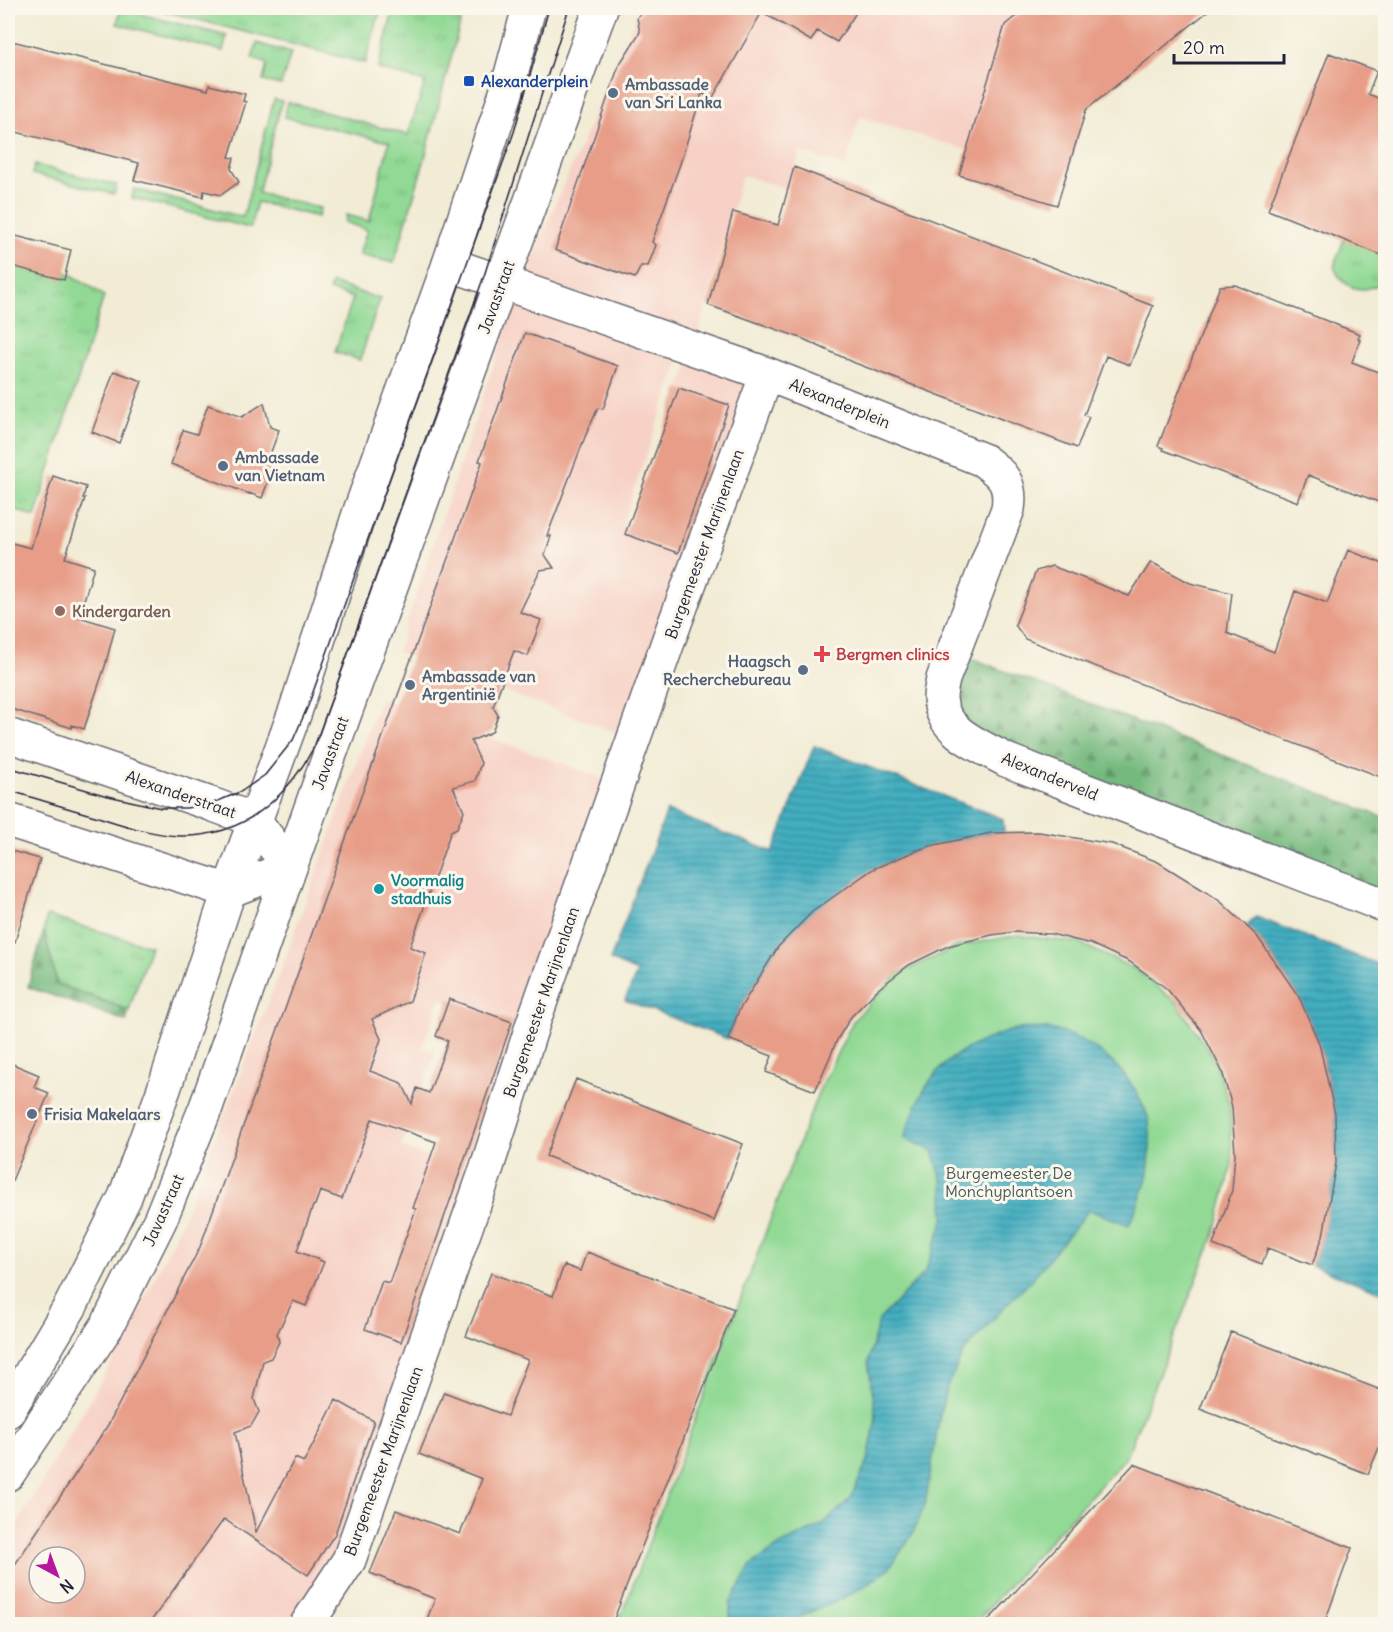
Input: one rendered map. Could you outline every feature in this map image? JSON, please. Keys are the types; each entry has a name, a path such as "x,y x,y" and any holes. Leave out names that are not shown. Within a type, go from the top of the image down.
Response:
{"street":[{"path":"8,1411 70,1307 124,1197 164,1089 254,820 278,761 360,511 449,264 506,93 529,8"},
{"name":"Javastraat","path":"8,1474 107,1326 160,1221 206,1107 290,867 601,8"},
{"name":"Alexanderplein","path":"449,264 766,374 983,460 1002,474 1010,493"},
{"name":"Burgemeester Marijnenlaan","path":"308,1624 349,1560 486,1170 533,1023 766,374"},
{"name":"Alexanderveld","path":"1010,493 1008,509 943,679 940,699 948,723 969,740 1006,759 1386,906"},
{"name":"Alexanderstraat","path":"8,735 254,820 290,867"},
{"path":"8,820 229,891 290,867"}],"shaded area":[{"path":"640,8 1026,8 1005,25 967,150 860,117 845,166 800,152 788,189 742,175 694,348 767,374 631,738 397,652 520,286","holes":["685,345 694,348 646,480 644,479 627,527 622,524"]},
{"path":"380,699 614,782 488,1161 415,1135 459,1003 440,999 422,1048 435,1053 401,1147 483,1177 307,1624 8,1624 8,1540 127,1336 181,1224 276,983"}],"green space":[{"path":"152,8 381,8 365,63"},
{"path":"394,8 464,8 424,161 394,263 359,255 367,230 345,222 346,215 369,221 389,142 284,117 288,102 408,135 425,82 378,69"},
{"path":"121,9 227,36 223,51 117,24"},
{"path":"257,43 291,53 281,85 263,81 267,65 252,59"},
{"path":"274,99 282,101 258,193 320,208 318,217 257,202 250,228 132,198 134,189 243,217"},
{"path":"35,165 117,185 114,194 32,174"},
{"path":"1346,233 1385,249 1385,278 1378,284 1364,289 1356,288 1350,286 1338,275 1334,267"},
{"path":"8,250 58,268 104,296 35,517 8,507"},
{"path":"332,283 380,299 360,360 335,352 353,298 329,290"},
{"path":"953,651 1385,818 1385,892 969,740 943,679"},
{"path":"47,916 150,946 129,1010 57,984 44,930"},
{"path":"44,930 57,984 129,1010 126,1021 28,987"},
{"name":"Burgemeester De Monchyplantsoen","path":"1018,935 1079,943 1135,969 1177,1003 1214,1058 1230,1106 1232,1165 1215,1233 1126,1457 974,1624 618,1624 818,1093 853,1021 898,974 958,946"}],"water":[{"path":"814,746 1003,819 1004,833 991,833 918,850 873,869 778,947 739,1010 728,1039 625,1000 637,972 610,960 667,811 773,852"},
{"path":"1256,917 1385,967 1385,1294 1312,1265 1323,1236 1336,1163 1335,1114 1319,1043 1299,997 1257,936 1246,927"},
{"path":"1016,1029 1048,1029 1081,1040 1110,1060 1133,1086 1148,1117 1150,1140 1147,1176 1129,1225 1089,1210 1028,1284 964,1352 946,1389 925,1506 911,1537 890,1567 875,1580 789,1624 730,1624 730,1603 751,1565 780,1545 823,1524 850,1499 868,1460 876,1417 868,1362 879,1320 925,1272 944,1219 942,1181 933,1151 904,1138 919,1099 940,1069 961,1052 987,1039"}],"building":[{"path":"644,8 859,8 837,42 817,31 811,41 762,12 712,99 702,93 652,242 656,245 648,266 641,266 635,278 555,250 619,65 640,32 637,18"},
{"path":"1026,8 1212,8 1086,110 1057,205 959,175 1005,25"},
{"path":"8,40 208,90 209,85 245,94 243,101 246,102 229,157 234,158 231,169 239,182 221,195 204,191 203,197 134,180 139,163 8,130"},
{"path":"1329,53 1377,71 1368,94 1386,101 1386,257 1268,210"},
{"path":"794,167 1153,306 1130,365 1106,356 1084,415 1089,417 1077,448 855,363 801,338 708,305 733,212 778,225"},
{"path":"8,234 71,250 64,280 8,265"},
{"path":"1235,285 1360,334 1352,362 1386,375 1386,505 1308,475 1298,502 1163,450 1158,446 1220,286"},
{"path":"525,333 618,366 603,409 598,408 585,437 547,536 551,536 545,555 554,568 540,570 520,612 541,620 528,656 514,651 493,707 498,715 492,732 471,741 481,763 475,781 453,787 464,811 457,828 451,831 410,947 426,953 410,1001 372,1019 381,1039 370,1071 402,1083 412,1104 417,1088 429,1093 448,1041 436,1036 449,999 512,1022 401,1342 365,1329 382,1281 389,1283 416,1209 413,1208 436,1142 372,1119 342,1199 320,1191 313,1206 297,1251 324,1262 306,1306 293,1301 277,1334 279,1342 271,1358 263,1361 254,1399 259,1412 251,1426 235,1432 256,1532 295,1458 304,1462 336,1400 374,1421 335,1534 308,1575 224,1519 149,1624 8,1624 8,1575 27,1546 27,1605 87,1605 87,1545 28,1545 108,1425 200,1247 482,462 479,461"},
{"path":"114,371 142,381 119,443 92,432"},
{"path":"679,388 729,405 678,553 625,534"},
{"path":"264,403 270,427 279,430 268,460 275,462 262,498 171,464 183,430 197,434 208,405 242,417"},
{"path":"53,476 86,487 83,498 85,498 65,558 94,567 79,617 115,628 84,729 72,725 72,728 8,708 8,542 31,548"},
{"path":"1348,550 1386,565 1386,779 1025,639 1015,625 1036,571 1052,566 1129,596 1151,562 1190,583 1232,593 1227,633 1274,652 1295,591 1327,603"},
{"path":"1039,832 1112,844 1158,862 1211,895 1257,936 1299,997 1319,1043 1335,1114 1336,1163 1323,1236 1312,1265 1268,1248 1262,1264 1213,1245 1232,1190 1235,1154 1232,1107 1222,1071 1201,1030 1167,989 1130,962 1091,944 1051,934 1014,932 948,946 909,965 877,990 851,1017 838,1038 815,1091 766,1072 772,1056 728,1039 739,1010 778,947 812,912 873,869 930,846 991,833"},
{"path":"8,850 40,859 15,942 8,941"},
{"path":"8,1062 39,1075 34,1087 49,1093 8,1190"},
{"path":"576,1079 743,1144 714,1221 546,1156"},
{"path":"587,1252 734,1309 612,1624 425,1624 435,1599 370,1573 396,1510 460,1534 482,1479 419,1454 444,1392 507,1416 528,1360 466,1336 491,1273 553,1296 564,1265 580,1271"},
{"path":"1231,1332 1386,1392 1386,1431 1368,1474 1200,1409"},
{"path":"1134,1464 1352,1548 1324,1624 985,1624"}],"tram line":[{"path":"8,767 104,795 161,808 186,808 211,804 242,791 265,775 293,740 308,706 514,132 549,8"},
{"path":"8,790 147,831 179,836 202,835 243,822 260,811 277,798 304,764 315,745 484,276 569,8"}],"place":[{"name":"Alexanderplein","path":"469,81"},
{"name":"Ambassade van Sri Lanka","path":"613,93"},
{"name":"Ambassade van Vietnam","path":"223,466"},
{"name":"Kindergarden","path":"60,611"},
{"name":"Bergmen clinics","path":"822,654"},
{"name":"Haagsch Recherchebureau","path":"803,670"},
{"name":"Ambassade van Argentinië","path":"410,685"},
{"name":"Voormalig stadhuis","path":"379,889"},
{"name":"Frisia Makelaars","path":"32,1114"}]}
